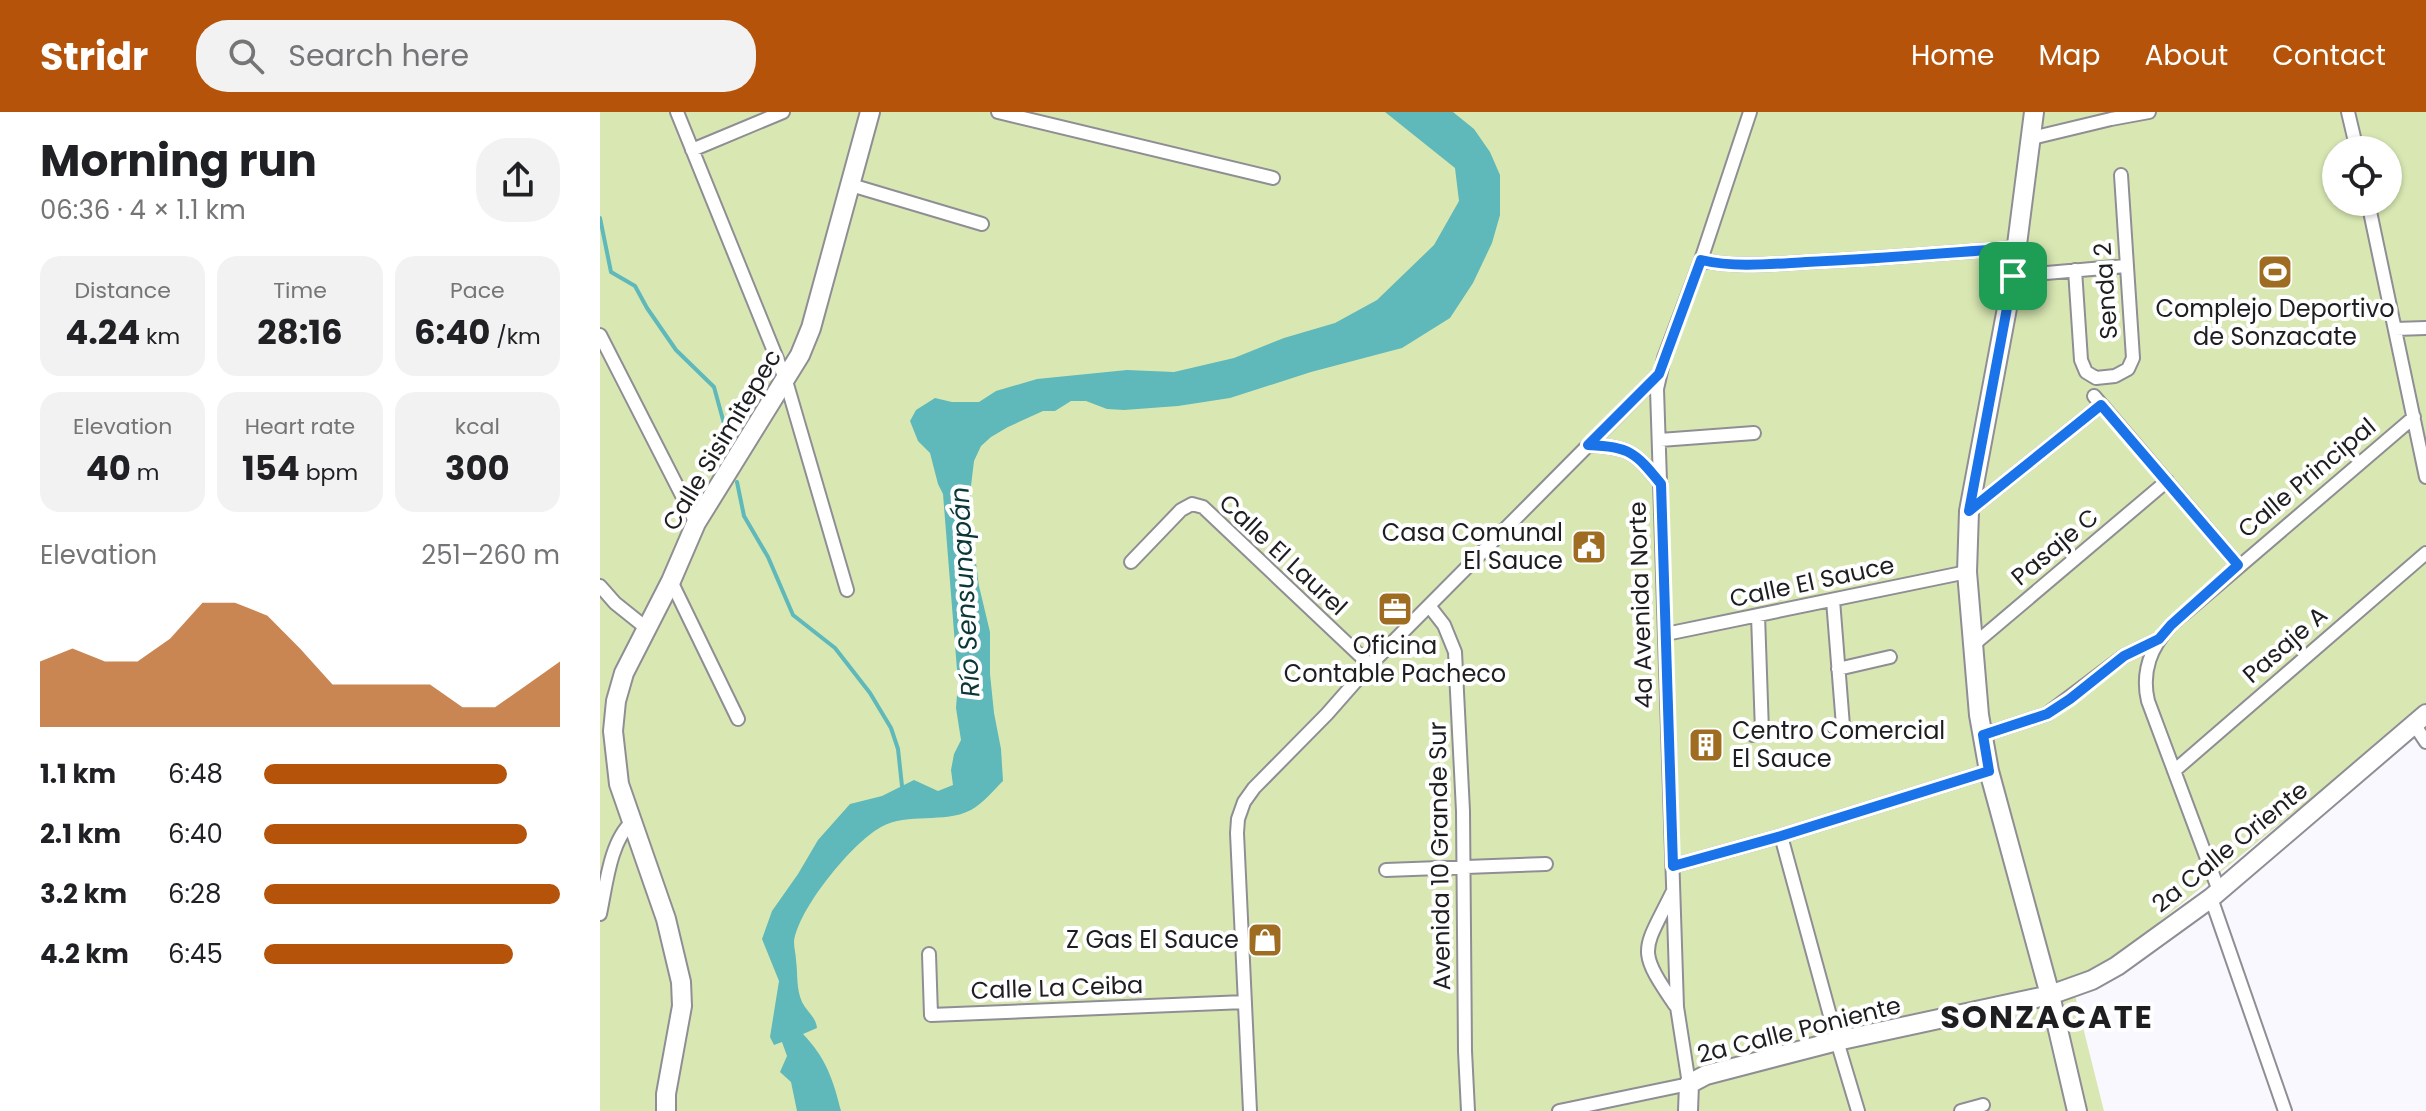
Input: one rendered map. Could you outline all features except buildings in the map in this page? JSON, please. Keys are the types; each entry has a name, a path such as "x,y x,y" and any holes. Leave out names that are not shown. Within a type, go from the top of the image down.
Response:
{"street":[{"path":"677,112 786,381 847,590"},
{"path":"692,150 783,112"},
{"name":"Calle Sisimitepec","path":"666,1111 666,1094 682,1006 681,982 666,919 619,784 606,732 624,673 671,581 696,523 800,355 811,328 870,112"},
{"path":"998,112 1273,178"},
{"name":"4a Avenida Norte","path":"1688,1111 1689,1084 1677,1007 1657,389 1659,374 1750,112"},
{"path":"2034,112 2013,276 1969,511 1967,572 1972,646 1989,771 2050,995 2077,1111"},
{"path":"2032,138 2111,115 2149,112"},
{"path":"2348,112 2354,136"},
{"name":"Senda 2","path":"2075,270 2081,360 2086,372 2096,378 2115,376 2128,369 2133,358 2121,175"},
{"path":"851,185 982,224"},
{"path":"2371,216 2426,477"},
{"path":"1701,260 1743,265 2015,248"},
{"path":"2013,276 2126,266"},
{"path":"2395,329 2426,328"},
{"path":"600,335 696,523"},
{"path":"1250,1111 1237,833 1244,802 1370,665 1659,374"},
{"path":"1969,511 2098,401 2238,565"},
{"name":"Calle Principal","path":"2159,639 2238,565 2414,417"},
{"path":"1660,440 1754,433"},
{"path":"1588,445 1618,447 1631,452 1661,484"},
{"name":"Pasaje C","path":"1972,646 2167,481"},
{"name":"Calle El Laurel","path":"1131,562 1181,510 1192,504 1203,507 1370,665"},
{"name":"Pasaje A","path":"2174,771 2426,553"},
{"name":"Calle El Sauce","path":"1666,634 1967,572"},
{"path":"671,581 738,719"},
{"path":"600,586 615,603 645,627"},
{"path":"1833,600 1843,726 1833,727"},
{"name":"Avenida 10 Grande Sur","path":"1430,607 1444,625 1455,652 1460,726 1468,1111"},
{"path":"1753,735 1762,732 1758,615"},
{"path":"1983,735 2047,714 2124,656 2159,639"},
{"path":"2159,639 2148,662 2145,686 2148,701 2174,771 2285,1111"},
{"path":"1838,669 1890,657"},
{"path":"2420,719 2426,742"},
{"name":"2a Calle Oriente","path":"2050,995 2081,985 2117,966 2215,894 2420,719"},
{"path":"1673,866 1989,771"},
{"path":"600,914 616,844 623,829 632,822"},
{"path":"1781,836 1858,1111"},
{"path":"1386,870 1546,864"},
{"path":"1673,890 1646,951 1650,965 1677,1007"},
{"name":"Calle La Ceiba","path":"929,954 931,1015 1245,1002"},
{"name":"2a Calle Poniente","path":"1559,1111 1689,1084 1706,1075 1837,1041 2050,995"},
{"path":"1961,1111 1983,1105"}],"green space":[{"path":"600,112 2426,112 2426,705 2074,991 2104,1111 600,1111"}],"water":[{"name":"Río Sensunapán","path":"1385,112 1453,112 1474,129 1490,152 1500,175 1500,215 1492,243 1473,283 1450,318 1402,348 1230,398 1124,410 1107,409 1086,401 1071,401 1055,411 1043,411 1008,427 981,446 974,461 971,525 979,586 990,632 990,674 1003,781 971,810 949,816 903,820 881,827 842,862 805,912 794,942 798,987 804,1006 817,1028 803,1034 828,1070 841,1111 797,1111 791,1082 780,1072 787,1056 782,1042 774,1045 770,1037 779,981 762,939 772,911 818,840 850,804 882,796 914,780 938,791 953,785 951,770 961,740 956,708 958,682 943,494 930,453 918,441 910,421 916,410 935,398 952,402 979,402 996,391 1037,379 1127,370 1174,372 1234,358 1284,338 1335,323 1377,300 1434,245 1459,201 1455,168"}],"waterway":[{"path":"600,218 611,272 635,286 676,350 714,387 731,449"},
{"path":"737,482 744,516 768,557 793,615 835,648 870,693 891,728 898,749 902,786"}],"place":[{"name":"Complejo Deportivo de Sonzacate","path":"2275,272"},
{"name":"Casa Comunal El Sauce","path":"1589,547"},
{"name":"Oficina Contable Pacheco","path":"1395,609"},
{"name":"Centro Comercial El Sauce","path":"1706,745"},
{"name":"Z Gas El Sauce","path":"1265,940"}],"district":[{"name":"SONZACATE","path":"2047,1017"}],"route":[{"path":"2015,248 2013,276 1969,511 2101,405 2238,565 2159,639 2124,656 2070,699 2047,714 1983,735 1989,771 1673,866 1661,484 1631,452 1618,447 1588,445 1659,374 1701,260 1743,265 2015,248"}]}
